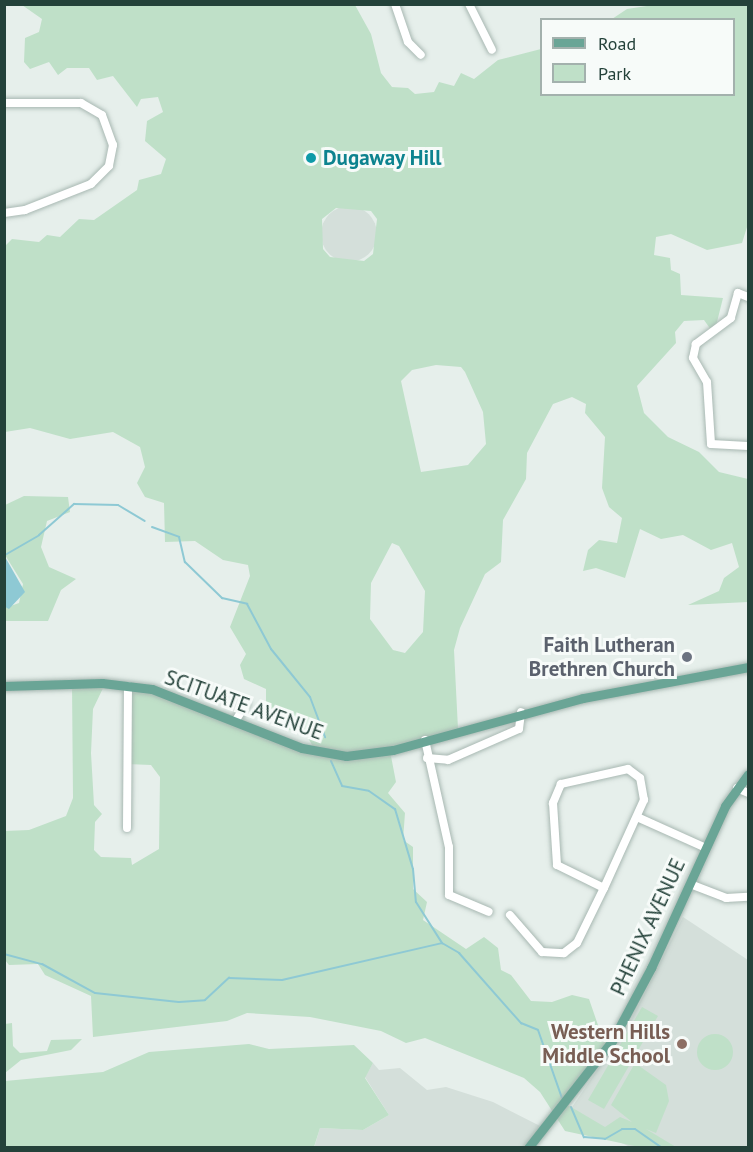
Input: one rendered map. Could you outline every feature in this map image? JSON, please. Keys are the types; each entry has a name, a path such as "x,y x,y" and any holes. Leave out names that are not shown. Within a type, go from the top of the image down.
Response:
{"main road":[{"name":"SCITUATE AVENUE","path":"4,686 128,686 183,698 327,754 365,755 425,741 522,712 748,667"},
{"name":"PHENIX AVENUE","path":"528,1148 612,1041 706,848 737,788 748,774"}],"street":[{"path":"395,4 408,42 421,55"},
{"path":"469,4 492,50"},
{"path":"4,103 81,103 102,116 113,145 109,166 91,184 4,213"},
{"path":"748,297 738,293 731,318 696,344 693,358 707,382 709,440 748,446"},
{"path":"127,828 128,686"},
{"path":"236,720 246,704"},
{"path":"428,758 448,760 519,729 522,712"},
{"path":"425,741 449,847 449,895 489,912"},
{"path":"510,915 542,952 564,953 577,943 604,888 637,817 645,793 632,770 572,779 558,788 553,803 557,866 604,888"},
{"path":"737,788 748,794"},
{"path":"637,817 706,848"},
{"path":"690,884 726,898 748,897"}],"shaded area":[{"path":"344,206 354,206 369,214 375,223 377,234 375,245 369,254 354,262 344,262 333,257 326,250 321,239 321,229 326,218 333,211"},
{"name":"Western Hills Middle School","path":"683,917 748,960 748,1147 630,1147 566,1116 631,1020"},
{"path":"373,1063 379,1070 400,1068 427,1090 446,1087 493,1102 544,1128 527,1147 314,1148 320,1128 363,1130 389,1115 365,1077"}],"green space":[{"path":"660,4 748,5 748,224 742,243 707,250 671,234 656,237 654,255 670,258 671,270 680,274 681,295 723,298 714,334 704,320 684,321 675,332 676,343 637,386 644,413 668,437 699,452 719,472 748,479 748,602 688,605 719,591 724,578 739,567 732,543 711,550 683,535 661,539 640,529 625,578 596,568 583,571 588,550 599,540 617,543 622,518 609,507 602,488 605,437 585,413 586,404 572,397 553,404 527,453 526,479 503,520 501,562 485,574 460,628 454,650 458,729 390,751 396,782 388,793 405,813 403,840 413,847 413,889 427,902 423,920 466,949 484,937 498,948 501,970 511,975 531,1001 552,1002 572,995 589,999 599,1028 615,1035 566,1104 605,1127 620,1117 632,1122 611,1105 635,1063 666,1085 669,1101 656,1133 646,1129 676,1147 639,1147 565,1131 540,1092 524,1078 425,1038 406,1043 381,1031 310,1017 247,1013 227,1021 93,1037 91,996 45,975 38,964 9,965 5,960 4,831 29,830 66,816 73,798 72,684 105,684 93,709 91,753 94,805 102,814 95,822 94,850 101,857 131,858 132,865 159,849 160,777 151,765 127,764 129,686 209,706 315,750 304,731 288,730 266,714 266,689 244,679 240,665 246,654 230,627 250,576 248,565 223,560 195,541 165,542 164,503 145,497 137,483 145,467 140,447 113,432 70,439 30,428 5,432 5,246 12,239 39,242 47,235 60,237 79,219 94,220 137,190 139,180 161,174 166,159 145,141 147,121 163,112 158,97 141,99 137,107 113,76 97,80 89,68 67,68 58,75 49,62 30,69 24,62 25,38 39,32 42,19 22,5 355,5 371,34 381,73 392,87 408,88 415,94 434,92 439,82 454,86 461,73 474,79 498,60 540,49 540,96 735,96 735,18 614,18 627,9","holes":["336,208 371,211 377,219 373,254 364,261 330,257 323,249 322,219","436,365 461,367 465,372 483,412 486,444 468,465 421,472 401,381 412,370","392,543 399,546 425,591 423,632 405,653 393,650 370,619 371,583"]},
{"path":"24,496 68,497 70,512 47,521 41,547 49,567 76,579 61,590 48,621 5,621 5,608 19,603 23,584 5,555 5,505"},
{"path":"642,1007 658,1016 604,1109 588,1100"},
{"path":"12,1023 13,1046 20,1053 47,1051 51,1040 82,1039 71,1050 21,1060 5,1073 5,1024"},
{"path":"715,1034 728,1039 733,1052 728,1065 715,1070 702,1065 697,1052 702,1039"},
{"path":"249,1044 269,1049 354,1045 373,1063 365,1078 389,1115 363,1130 320,1128 314,1147 5,1147 5,1081 103,1072 149,1052"}],"water":[{"path":"4,555 25,592 9,609 5,607"}],"waterway":[{"path":"5,555 39,535 74,504 118,505 145,521"},
{"path":"152,527 179,537 185,562 222,598 247,604 271,649 310,697 325,737"},
{"path":"331,761 342,786 369,791 395,809 413,869 416,902 442,943"},
{"path":"4,954 42,964 95,993 179,1002 205,1000 229,978 282,980 442,943 459,953 521,1023 538,1030 562,1098"},
{"path":"571,1107 584,1137 605,1139 622,1129 635,1129 662,1148"}],"place":[{"name":"Dugaway Hill","path":"311,158"},
{"name":"Faith Lutheran Brethren Church","path":"687,657"},
{"name":"Western Hills Middle School","path":"682,1044"}]}
